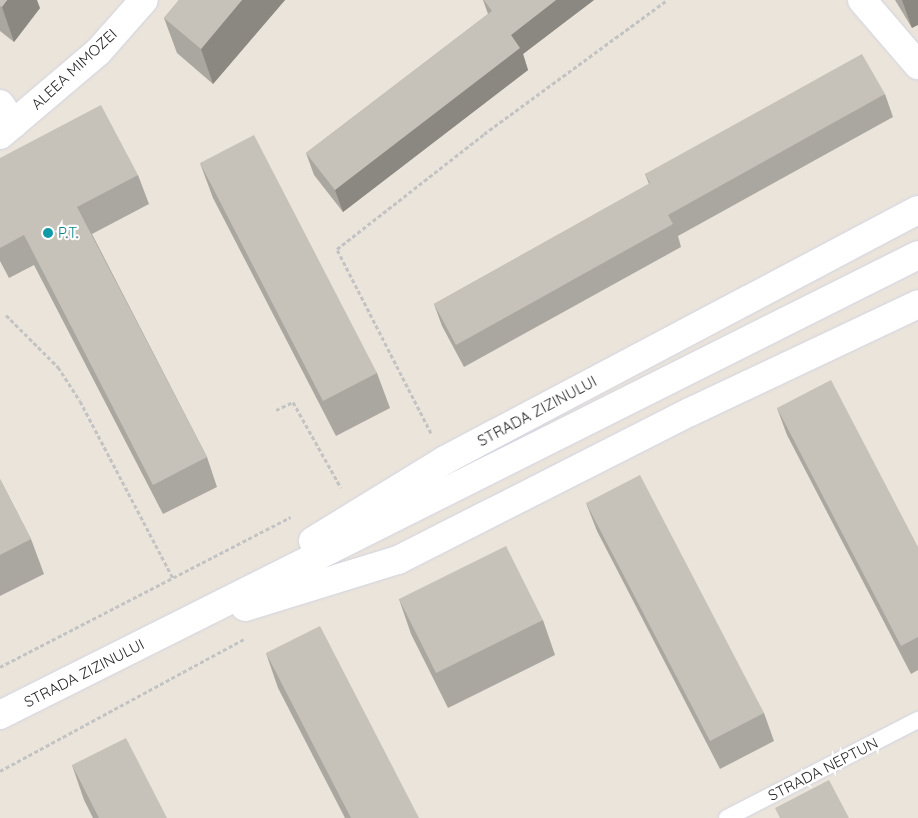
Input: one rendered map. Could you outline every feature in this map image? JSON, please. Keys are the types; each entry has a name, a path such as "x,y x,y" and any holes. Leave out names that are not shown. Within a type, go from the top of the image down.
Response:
{"street":[{"name":"ALEEA MIMOZEI","path":"5,121 98,52 144,0"},
{"path":"862,0 918,65"},
{"name":"STRADA ZIZINULUI","path":"167,631 445,460 918,210"},
{"name":"STRADA ZIZINULUI","path":"0,715 918,255"},
{"name":"STRADA ZIZINULUI","path":"167,631 398,560 690,412 918,304"}],"lane":[{"name":"STRADA NEPTUN","path":"727,818 918,720"}],"path":[{"path":"445,460 338,249 484,134 667,0"},
{"path":"6,315 58,367 67,381 173,578"},
{"path":"276,410 293,402 342,490"}],"building":[{"path":"0,0 7,0 2,7 0,6"},
{"path":"179,0 242,0 201,49 164,18"},
{"path":"484,0 556,0 511,35 520,48 335,190 306,153 492,11"},
{"path":"862,54 885,94 668,215 673,224 456,345 434,304 650,183 645,174"},
{"path":"101,105 138,175 77,207 207,457 153,485 24,235 0,248 0,158"},
{"path":"254,135 377,373 323,401 200,163"},
{"path":"831,380 918,547 918,637 901,646 777,408"},
{"path":"640,475 764,713 710,741 586,503"},
{"path":"0,479 31,539 0,555"},
{"path":"506,546 543,620 436,673 399,599"},
{"path":"320,626 419,818 351,818 266,653"},
{"path":"126,738 167,818 99,818 72,765"},
{"path":"829,780 849,818 780,818 775,808"}],"place":[{"name":"P.T.","path":"48,233"}]}
